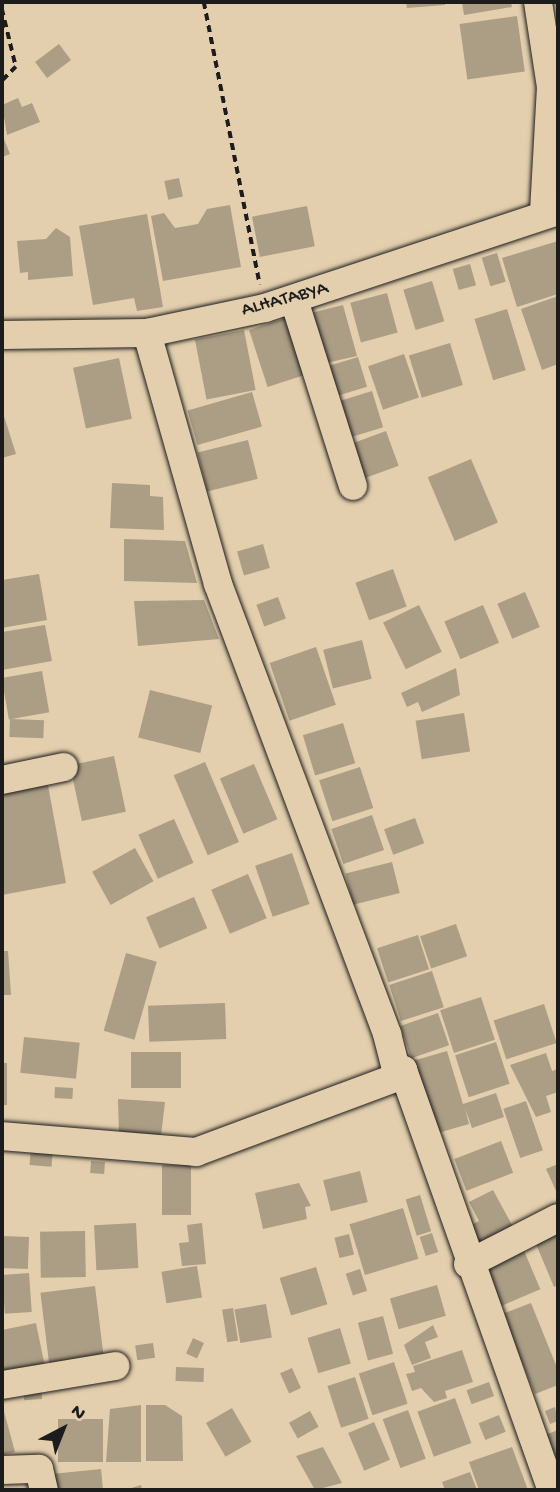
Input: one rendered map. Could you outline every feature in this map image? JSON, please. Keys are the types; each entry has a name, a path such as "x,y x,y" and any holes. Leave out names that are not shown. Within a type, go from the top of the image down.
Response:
{"street":[{"path":"538,2 551,87 551,212"},
{"name":"ALHATABYA","path":"2,335 146,333 264,308 295,300 551,212"},
{"path":"295,300 352,486"},
{"path":"146,333 218,584 387,1034 398,1077"},
{"path":"2,780 64,767"},
{"path":"2,1136 196,1152 398,1077 403,1070 468,1264 552,1490"},
{"path":"468,1264 558,1218"},
{"path":"2,1385 114,1366"},
{"path":"2,1470 39,1469 44,1490"}],"path":[{"path":"204,2 264,308"},
{"path":"2,9 16,67 2,81"}],"building":[{"path":"406,2 445,2 445,5 407,8"},
{"path":"462,2 511,2 512,7 464,15"},
{"path":"517,16 525,71 467,80 460,24"},
{"path":"59,44 71,60 47,78 35,62"},
{"path":"18,98 22,107 32,103 40,122 7,135 2,105"},
{"path":"2,134 10,154 2,157"},
{"path":"179,178 183,197 168,200 164,181"},
{"path":"230,205 241,267 163,281 151,216 164,213 175,228 198,224 207,209"},
{"path":"307,206 315,246 260,257 252,217"},
{"path":"147,214 163,307 137,311 134,298 93,305 79,226"},
{"path":"56,228 70,237 73,276 28,280 28,272 20,273 17,241 46,239"},
{"path":"558,241 558,294 517,307 502,258"},
{"path":"497,253 506,282 490,286 482,258"},
{"path":"470,264 476,285 459,290 453,269"},
{"path":"432,281 444,321 416,330 403,290"},
{"path":"387,293 398,333 361,342 350,303"},
{"path":"558,296 558,364 542,370 521,309"},
{"path":"343,305 357,356 326,363 303,315"},
{"path":"507,309 526,370 493,380 474,319"},
{"path":"289,317 308,374 268,387 249,330"},
{"path":"244,330 256,390 207,399 195,340"},
{"path":"450,343 463,385 422,398 409,356"},
{"path":"404,354 419,397 383,410 368,366"},
{"path":"358,357 367,387 337,396 328,366"},
{"path":"119,358 132,419 86,428 73,368"},
{"path":"372,391 383,427 346,439 335,402"},
{"path":"252,392 262,427 198,445 188,410"},
{"path":"4,416 16,454 2,458 2,417"},
{"path":"386,431 399,466 356,481 344,446"},
{"path":"248,440 258,479 207,491 198,453"},
{"path":"471,459 498,523 455,541 428,477"},
{"path":"112,483 150,485 150,496 163,497 164,530 110,528"},
{"path":"124,539 185,541 197,583 124,581"},
{"path":"263,544 270,568 244,575 237,551"},
{"path":"393,569 407,607 369,620 355,583"},
{"path":"39,574 47,620 2,628 2,580"},
{"path":"525,592 540,627 512,639 497,604"},
{"path":"278,597 286,619 264,626 256,605"},
{"path":"204,600 219,639 138,646 134,601"},
{"path":"419,605 442,652 406,669 383,623"},
{"path":"483,605 499,643 460,659 444,621"},
{"path":"45,625 52,661 2,670 2,632"},
{"path":"362,640 372,679 333,688 323,650"},
{"path":"316,647 336,705 290,721 270,663"},
{"path":"456,668 460,695 422,712 418,702 407,707 401,693"},
{"path":"42,671 49,712 9,719 2,678"},
{"path":"150,690 212,705 200,753 138,738"},
{"path":"464,713 470,752 422,759 416,721"},
{"path":"10,719 44,720 43,738 9,737"},
{"path":"343,723 355,763 315,775 303,735"},
{"path":"114,756 126,812 82,821 70,765"},
{"path":"205,762 239,842 208,855 174,775"},
{"path":"254,764 277,819 243,834 220,778"},
{"path":"360,767 373,808 332,821 319,780"},
{"path":"47,780 66,883 2,895 2,789"},
{"path":"372,815 384,850 343,864 331,829"},
{"path":"415,818 424,843 393,855 384,829"},
{"path":"174,819 194,863 158,879 138,835"},
{"path":"135,848 153,881 111,905 92,872"},
{"path":"292,853 310,904 273,917 255,866"},
{"path":"392,862 400,893 353,905 345,874"},
{"path":"248,874 267,918 230,934 211,890"},
{"path":"194,897 207,928 159,949 146,917"},
{"path":"456,924 467,956 431,969 420,936"},
{"path":"418,935 429,969 388,983 377,948"},
{"path":"2,951 8,951 11,995 2,995"},
{"path":"126,953 157,962 134,1040 104,1031"},
{"path":"432,971 444,1007 401,1021 389,985"},
{"path":"481,997 495,1040 454,1053 440,1010"},
{"path":"225,1003 226,1039 149,1042 148,1006"},
{"path":"544,1004 557,1043 506,1059 494,1020"},
{"path":"438,1013 449,1045 411,1058 400,1026"},
{"path":"24,1037 80,1043 76,1079 20,1073"},
{"path":"496,1042 510,1084 469,1097 455,1055"},
{"path":"447,1051 463,1104 496,1093 504,1117 472,1128 465,1108 469,1124 431,1135 409,1062"},
{"path":"131,1052 181,1052 181,1088 131,1088"},
{"path":"546,1053 552,1071 558,1069 558,1092 546,1096 551,1112 536,1117 510,1065"},
{"path":"2,1063 7,1063 7,1105 2,1105"},
{"path":"55,1087 73,1088 72,1099 54,1098"},
{"path":"118,1099 165,1102 160,1144 119,1136"},
{"path":"526,1101 543,1150 520,1158 503,1109"},
{"path":"501,1141 513,1173 467,1191 454,1159"},
{"path":"31,1148 53,1150 51,1167 30,1165"},
{"path":"91,1161 105,1162 104,1174 90,1173"},
{"path":"558,1164 558,1195 546,1169"},
{"path":"162,1165 191,1165 191,1215 162,1215"},
{"path":"360,1171 368,1202 331,1211 323,1180"},
{"path":"299,1183 311,1206 305,1207 307,1219 263,1229 255,1193"},
{"path":"493,1190 517,1234 480,1253 466,1228 479,1221 469,1202"},
{"path":"420,1195 431,1231 417,1236 406,1199"},
{"path":"403,1208 418,1259 365,1275 349,1224"},
{"path":"136,1223 138,1268 96,1270 94,1225"},
{"path":"202,1223 206,1264 182,1266 179,1243 189,1242 187,1225"},
{"path":"85,1231 86,1277 41,1278 40,1232"},
{"path":"432,1233 438,1252 426,1256 420,1237"},
{"path":"349,1234 354,1254 340,1258 334,1238"},
{"path":"558,1234 558,1285 554,1287 536,1244"},
{"path":"2,1236 29,1237 28,1269 2,1268"},
{"path":"522,1246 540,1289 502,1306 483,1262"},
{"path":"197,1266 202,1298 166,1303 161,1272"},
{"path":"316,1267 327,1304 291,1315 280,1278"},
{"path":"360,1269 367,1291 353,1296 346,1274"},
{"path":"29,1273 32,1312 5,1314 2,1275"},
{"path":"437,1285 446,1316 399,1329 390,1299"},
{"path":"95,1286 105,1363 50,1370 40,1293"},
{"path":"531,1303 558,1370 558,1385 535,1394 502,1314"},
{"path":"266,1304 272,1337 240,1343 234,1310"},
{"path":"233,1308 238,1341 227,1342 222,1310"},
{"path":"383,1316 393,1354 368,1360 358,1323"},
{"path":"36,1323 46,1372 2,1380 2,1330"},
{"path":"433,1325 438,1337 425,1342 431,1358 412,1365 404,1345"},
{"path":"340,1328 351,1363 318,1373 307,1338"},
{"path":"193,1338 204,1343 197,1358 186,1354"},
{"path":"153,1343 155,1358 137,1360 135,1346"},
{"path":"462,1350 473,1382 445,1391 447,1398 434,1402 421,1388 412,1391 406,1374 415,1372 413,1366"},
{"path":"394,1362 408,1404 372,1415 359,1373"},
{"path":"176,1367 204,1368 203,1382 176,1381"},
{"path":"292,1368 301,1388 289,1393 280,1373"},
{"path":"355,1377 369,1419 341,1428 327,1386"},
{"path":"489,1382 494,1396 472,1404 466,1390"},
{"path":"41,1384 42,1399 24,1400 23,1385"},
{"path":"455,1398 471,1443 434,1457 417,1412"},
{"path":"2,1404 15,1452 2,1455"},
{"path":"141,1405 141,1462 106,1462 110,1409"},
{"path":"146,1405 165,1405 182,1416 183,1461 146,1461"},
{"path":"555,1407 558,1421 550,1424 545,1411"},
{"path":"232,1408 252,1442 226,1457 206,1423"},
{"path":"408,1410 426,1459 400,1468 383,1419"},
{"path":"310,1411 319,1427 298,1438 289,1423"},
{"path":"499,1415 506,1432 485,1440 479,1423"},
{"path":"58,1419 103,1419 103,1462 58,1462"},
{"path":"374,1422 390,1460 364,1471 348,1433"},
{"path":"558,1430 558,1456 554,1457 545,1435"},
{"path":"323,1447 342,1483 315,1490 296,1456"},
{"path":"512,1447 528,1490 479,1490 469,1462"},
{"path":"101,1469 103,1490 54,1490 52,1474"},
{"path":"470,1472 477,1490 445,1490 442,1482"},
{"path":"141,1485 142,1490 125,1490"}]}
